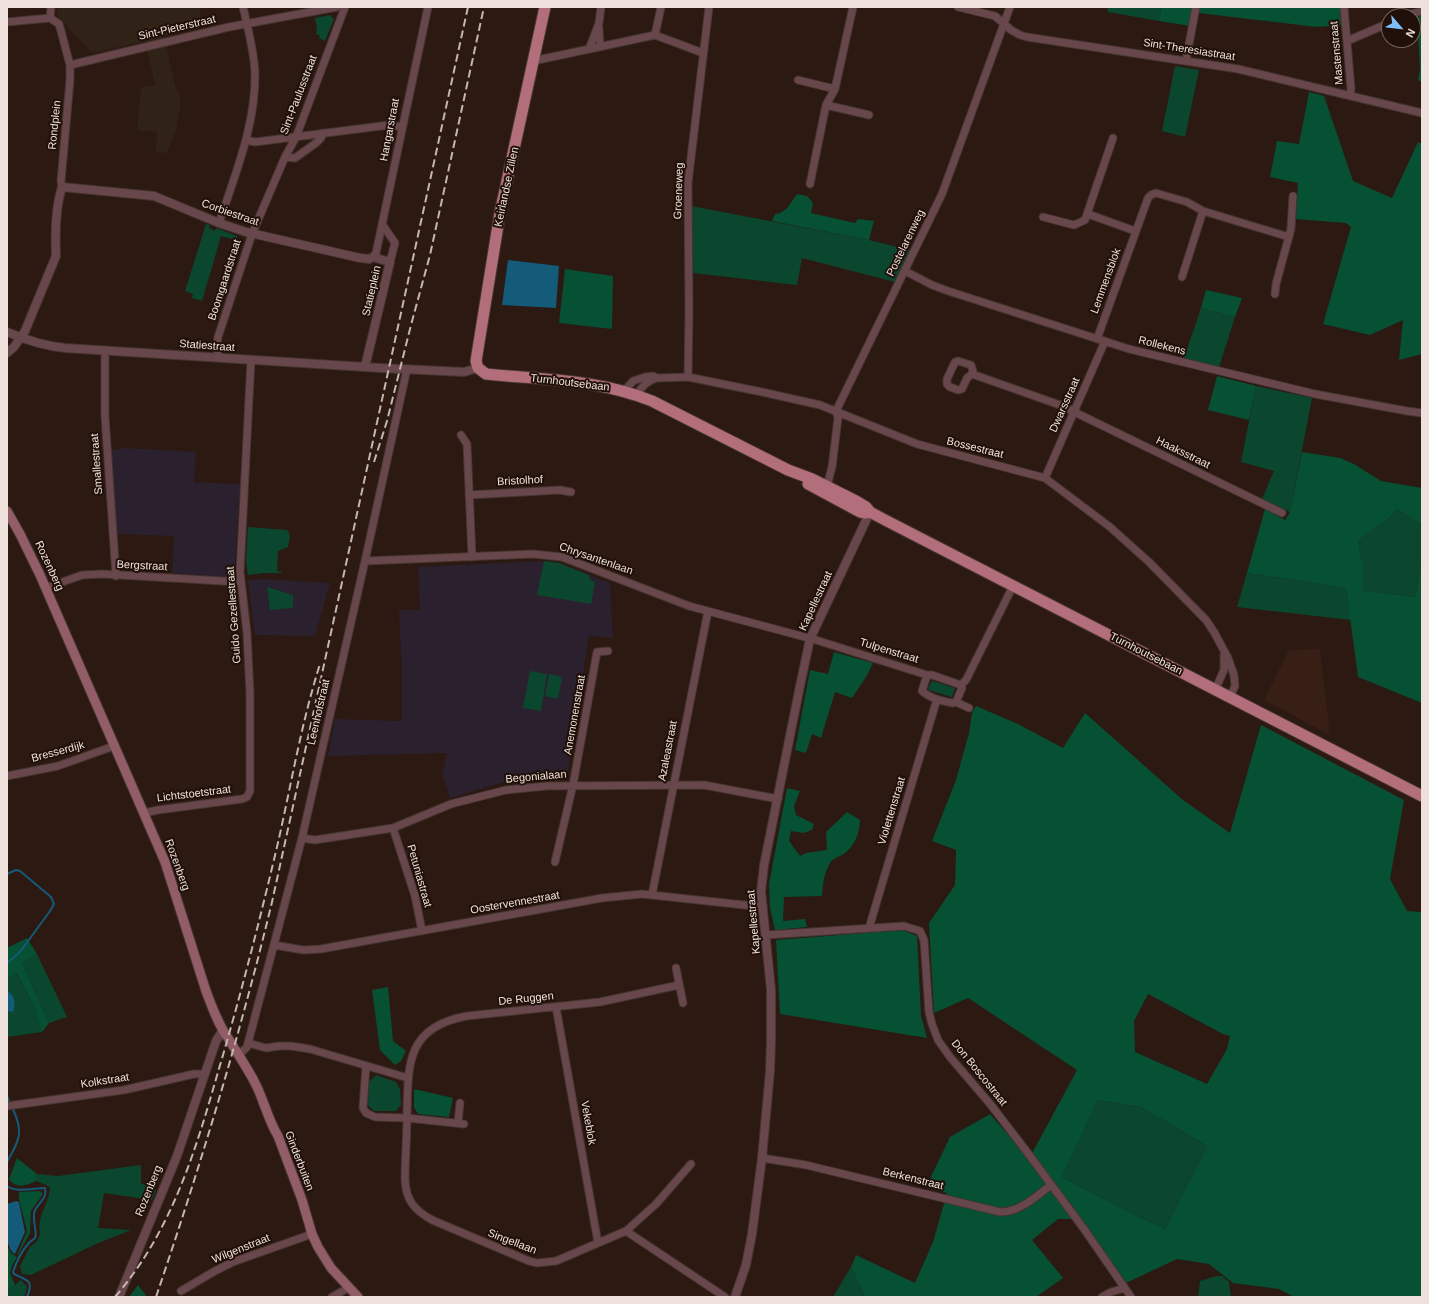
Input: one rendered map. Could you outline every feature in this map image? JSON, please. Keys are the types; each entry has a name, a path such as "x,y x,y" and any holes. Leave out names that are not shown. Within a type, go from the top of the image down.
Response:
{"main road":[{"name":"Keirlandse Zillen","path":"478,368 476,361 497,230 546,7"},
{"name":"Turnhoutsebaan","path":"478,368 486,374 573,381 624,391 671,410 788,470 827,486 863,505 870,512 1422,796"},
{"name":"Turnhoutsebaan","path":"788,470 791,474 817,490 856,511 863,513 870,512"},
{"name":"Rozenberg","path":"7,511 20,534 46,588 165,862 206,991 223,1030"},
{"name":"Ginderbuiten","path":"223,1030 240,1055 255,1082 278,1136 302,1200 312,1234 318,1247 331,1268 358,1297"}],"street":[{"path":"7,22 50,18 51,7"},
{"path":"219,223 246,140 252,113 255,71 243,7"},
{"name":"Sint-Pieterstraat","path":"70,65 247,24 337,7"},
{"name":"Sint-Paulusstraat","path":"252,234 285,157 296,137 345,7"},
{"name":"Hangarstraat","path":"372,257 376,252 428,7"},
{"path":"600,47 599,24 601,7"},
{"path":"655,36 661,7"},
{"name":"Groeneweg","path":"688,377 688,183 709,7"},
{"path":"810,184 826,105 836,89 853,7"},
{"name":"Sint-Theresiastraat","path":"958,7 995,16 1004,25 1027,38 1238,68 1422,113"},
{"name":"Postelarenweg","path":"827,486 832,466 838,418 836,411 942,194 1010,7"},
{"path":"1186,60 1196,7"},
{"name":"Mastenstraat","path":"1344,7 1351,89 1350,96"},
{"name":"Rondplein","path":"50,18 59,24 70,65 70,80 60,181 62,187"},
{"path":"589,49 599,24"},
{"path":"1347,41 1381,26"},
{"path":"533,61 655,36 703,53"},
{"path":"798,80 836,89"},
{"path":"826,105 869,115"},
{"path":"246,140 255,142 389,125 402,127"},
{"path":"285,157 295,158 316,143 321,138 323,133"},
{"path":"1043,217 1074,225 1085,220 1113,138"},
{"path":"7,353 25,332 56,256 58,205 62,187"},
{"name":"Corbiestraat","path":"62,187 154,196 219,223 252,234 360,258 372,257 390,262"},
{"name":"Lemmensblok","path":"1097,339 1135,231 1148,198 1151,195 1156,193 1187,202 1203,212 1289,237"},
{"path":"1275,294 1276,284 1289,237 1293,212 1293,196"},
{"path":"1182,277 1203,212"},
{"path":"1088,214 1135,231"},
{"name":"Statieplein","path":"365,367 395,243 382,224"},
{"name":"Boomgaardstraat","path":"218,357 218,337 252,234"},
{"name":"Rollekens","path":"905,271 937,287 1143,353 1307,392 1422,413"},
{"name":"Statiestraat","path":"7,332 21,338 55,347 407,369"},
{"name":"Dwarsstraat","path":"1045,478 1105,341"},
{"name":"Smallestraat","path":"105,350 106,420 116,576"},
{"name":"Guido Gezellestraat","path":"248,797 250,791 250,693 246,612 240,582 251,360"},
{"path":"407,369 464,372 478,368"},
{"name":"Leenhofstraat","path":"240,1055 245,1050 248,1043 302,838 407,369"},
{"name":"Haaksstraat","path":"972,374 1060,405 1282,513"},
{"name":"Bossestraat","path":"624,391 633,381 653,376 658,378"},
{"name":"Bossestraat","path":"637,395 642,386 648,381 658,378 688,377 820,405 917,444 1045,478 1094,514 1149,562 1206,620 1228,658 1234,675 1235,686 1230,697"},
{"path":"461,435 467,444 472,557"},
{"name":"Bristolhof","path":"469,495 560,490 571,492"},
{"name":"Kapellestraat","path":"735,1297 750,1249 762,1158 772,1042 771,990 762,907 762,882 810,639 870,512"},
{"name":"Chrysantenlaan","path":"365,561 533,554 562,557 584,564 689,606 810,639"},
{"name":"Bergstraat","path":"46,588 82,575 102,574 240,582"},
{"path":"956,702 962,688 961,685 966,680 1013,586"},
{"name":"Azaleastraat","path":"652,895 708,612"},
{"name":"Tulpenstraat","path":"810,639 961,685"},
{"name":"Anemonenstraat","path":"555,862 573,785 597,652 608,651"},
{"name":"Bossestraat","path":"1215,690 1224,670 1224,653"},
{"path":"927,675 922,691 927,695 952,703 956,702 969,708"},
{"name":"Violettenstraat","path":"869,928 937,699"},
{"name":"Bresserdijk","path":"7,776 58,766 114,746"},
{"name":"Begonialaan","path":"302,838 315,840 394,828 452,804 490,793 520,788 573,785 711,786 778,799"},
{"name":"Lichtstoetstraat","path":"144,813 248,797"},
{"name":"Petuniastraat","path":"394,828 415,896 422,931"},
{"name":"Oostervennestraat","path":"274,945 303,950 316,950 602,898 642,894 762,907"},
{"name":"Don Boscostraat","path":"766,935 904,926 920,931 924,940 930,1012 932,1024 938,1040 950,1057 991,1105 1084,1229 1131,1297"},
{"path":"676,968 683,1003"},
{"name":"De Ruggen","path":"407,1118 408,1078 411,1058 420,1041 435,1026 450,1019 467,1016 600,1002 679,985"},
{"name":"Vekeblok","path":"556,1007 598,1243"},
{"name":"Rozenberg","path":"119,1297 177,1156 216,1041 223,1030"},
{"path":"248,1043 266,1048 291,1046 310,1049 408,1078"},
{"path":"366,1066 363,1108 366,1113 375,1117 407,1118 461,1124 460,1103"},
{"name":"Kolkstraat","path":"8,1106 124,1090 194,1074 205,1074"},
{"name":"Singellaan","path":"407,1118 404,1180 409,1200 420,1214 503,1251 537,1263 556,1261 626,1231 656,1204 691,1164"},
{"name":"Berkenstraat","path":"762,1158 824,1169 1000,1212 1008,1212 1018,1209 1051,1186"},
{"path":"626,1231 725,1297"},
{"name":"Wilgenstraat","path":"181,1291 233,1262 312,1234"},
{"path":"332,1297 348,1288"},
{"path":"1102,1297 1125,1288"}],"shaded area":[{"path":"56,7 199,7 203,27 164,36 175,85 181,101 176,130 167,153 156,152 157,132 137,130 141,87 155,85 145,41 93,53 58,16"},
{"path":"126,448 196,452 194,482 240,484 234,577 231,579 172,573 174,536 117,534 111,450"},
{"path":"544,561 559,563 610,583 613,638 589,636 567,775 562,779 504,782 450,798 442,775 447,753 328,756 335,719 402,721 402,673 399,610 420,610 418,567"},
{"path":"264,579 330,583 315,636 255,635 248,580"},
{"path":"1320,649 1330,735 1264,700 1289,650"}],"green space":[{"path":"1107,7 1161,7 1159,21 1108,12"},
{"path":"1161,7 1341,7 1343,25 1317,27 1198,13 1190,26 1159,21"},
{"path":"330,15 334,19 325,41 319,38 320,36 316,34 317,29 315,18"},
{"path":"1421,16 1422,82 1418,80 1420,68 1419,48 1421,48"},
{"path":"1175,66 1199,70 1185,137 1162,131"},
{"path":"1309,92 1324,96 1353,181 1392,198 1418,142 1422,144 1422,354 1399,360 1403,320 1370,335 1323,324 1351,227 1346,223 1296,219 1298,183 1270,177 1277,141 1299,144"},
{"path":"797,194 807,196 813,203 811,213 855,223 858,219 874,221 869,240 772,221 775,214 783,212"},
{"path":"691,206 869,240 910,250 895,282 802,258 797,285 693,273"},
{"path":"206,224 210,225 209,228 215,231 216,228 237,236 239,241 221,236 202,301 192,298 193,294 185,291"},
{"path":"565,269 613,276 612,329 559,323"},
{"path":"1206,290 1242,298 1235,317 1201,308"},
{"path":"1201,308 1235,317 1219,367 1184,358"},
{"path":"1217,376 1256,386 1249,420 1208,410"},
{"path":"1256,386 1312,398 1290,512 1262,499 1274,471 1241,462"},
{"path":"1302,452 1340,458 1354,464 1381,481 1422,488 1422,525 1397,509 1389,518 1358,541 1362,560 1362,590 1415,597 1422,561 1422,703 1358,677 1346,588 1247,573 1265,509 1285,520 1290,512"},
{"path":"1397,509 1422,525 1422,561 1415,597 1362,590 1362,560 1358,541 1389,518"},
{"path":"248,527 287,530 289,532 290,538 288,547 278,551 277,571 282,572 281,573 248,575 246,562"},
{"path":"544,561 559,563 589,575 590,580 595,582 591,604 537,595"},
{"path":"1247,573 1346,588 1351,620 1237,607"},
{"path":"267,587 293,595 293,608 270,610"},
{"path":"834,652 873,663 866,677 852,698 835,692 821,738 812,734 806,753 795,750 810,670 828,674"},
{"path":"530,671 547,674 541,711 523,708"},
{"path":"549,674 562,677 558,699 545,696"},
{"path":"932,681 955,688 952,697 929,690 928,688"},
{"path":"976,706 1018,724 1063,748 1085,713 1183,800 1230,833 1261,725 1404,800 1390,879 1407,911 1422,912 1422,1297 1294,1297 1279,1289 1233,1283 1209,1264 1177,1259 1126,1283 1079,1216 1073,1219 1058,1219 1032,1240 1063,1278 1036,1297 865,1297 851,1267 856,1255 915,1283 933,1242 947,1193 926,1187 950,1137 990,1114 1029,1159 1077,1070 968,998 934,1013 929,923 955,885 956,850 932,841 956,780 969,733 972,713","holes":["1148,994 1223,1034 1230,1036 1227,1049 1207,1084 1135,1052 1134,1021","1098,1100 1141,1107 1207,1146 1165,1229 1062,1177"]},
{"path":"787,788 800,791 794,806 796,815 814,824 812,830 803,833 791,831 789,841 800,856 806,853 827,850 826,832 847,812 860,820 860,825 858,834 849,850 830,863 824,879 822,896 784,897 783,921 805,919 807,927 775,930 770,908 769,884"},
{"path":"902,930 917,936 921,1016 927,1038 780,1014 776,940"},
{"path":"27,938 37,954 22,963 49,1023 42,1032 34,1006 16,973 7,978 7,945 9,947"},
{"path":"37,954 67,1017 49,1023 22,963"},
{"path":"15,972 34,1006 42,1032 7,1037 7,978"},
{"path":"388,987 393,1041 406,1051 401,1061 395,1065 380,1050 372,990"},
{"path":"376,1075 396,1082 400,1089 401,1105 396,1111 374,1111 368,1105 369,1082"},
{"path":"414,1089 453,1098 449,1117 418,1114 414,1107"},
{"path":"1098,1100 1141,1107 1207,1146 1165,1229 1062,1177"},
{"path":"17,1158 37,1174 36,1181 21,1186 15,1184 9,1179"},
{"path":"141,1165 141,1183 156,1190 152,1200 104,1193 98,1228 131,1230 96,1244 31,1275 22,1274 20,1266 30,1247 36,1242 40,1235 39,1228 41,1216 49,1195 50,1188 36,1181 37,1174 58,1176"},
{"path":"40,1191 43,1194 31,1211 30,1233 17,1255 27,1231 19,1199 19,1192"},
{"path":"9,1248 11,1253 17,1257 10,1273 15,1285 7,1290 7,1249"},
{"path":"851,1267 865,1297 833,1297"},
{"path":"1216,1276 1222,1276 1229,1282 1231,1297 1198,1297 1200,1281"},
{"path":"21,1280 27,1287 24,1297 7,1297 7,1290"},
{"path":"138,1285 147,1297 129,1297"}],"water":[{"path":"508,260 559,266 556,308 502,305"},
{"path":"7,991 12,995 14,1000 13,1012 7,1011"},
{"path":"16,1201 19,1202 25,1232 15,1254 11,1250 7,1239 6,1224 7,1204"}],"waterway":[{"path":"7,874 16,870 20,871 51,897 54,904 20,952 7,963"},
{"path":"7,1096 10,1103"},
{"path":"7,1162 15,1147 19,1135 18,1123 12,1107"},
{"path":"7,1186 20,1190 45,1188 46,1191 34,1213 36,1236 23,1250 13,1272 30,1284 27,1297"}],"railway":[{"path":"156,1297 218,1101 260,952 468,7"},
{"path":"374,462 387,421 430,255 484,7"},
{"path":"115,1297 135,1272 166,1219 190,1162 200,1132 234,1016 256,932 277,847 302,732 320,664"}]}
